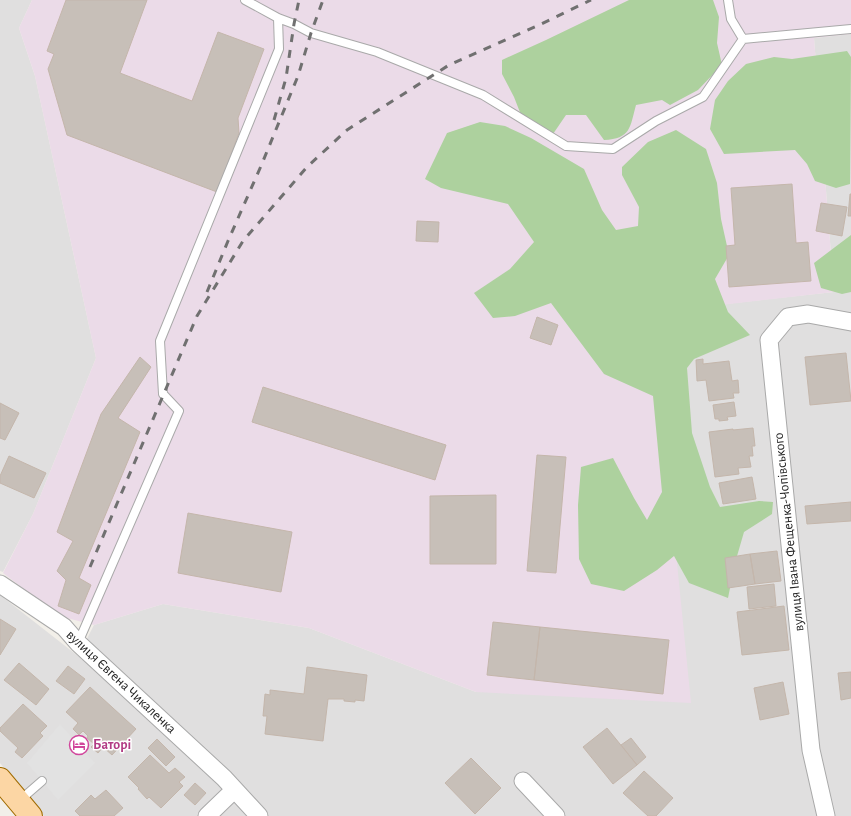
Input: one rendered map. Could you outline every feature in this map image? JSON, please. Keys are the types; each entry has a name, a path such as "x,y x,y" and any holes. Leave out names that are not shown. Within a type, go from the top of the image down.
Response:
{"main road":[{"path":"0,779 25,809"}],"street":[{"name":"вулиця Івана Фещенка-Чопівського","path":"826,816 811,750 769,340 788,317 808,314 851,322"},
{"name":"вулиця Євгена Чикаленка","path":"0,584 64,627 78,643 224,778 259,816"},
{"path":"524,781 556,816"},
{"path":"207,816 234,790"}],"lane":[{"path":"245,0 278,18 311,33 377,52 483,96 566,146 613,149 656,121 703,97 743,38"},
{"path":"728,0 731,19 743,38"},
{"path":"78,643 179,411 164,394 160,341 279,49 278,18"},
{"path":"743,38 851,29"},
{"path":"25,809 42,781"}],"shaded area":[{"path":"0,0 32,0 19,28 35,76 96,358 33,514 3,572 0,571"},
{"path":"32,0 851,0 851,34 814,38 834,292 652,313 691,703 476,692 309,628 163,604 94,625 59,616 3,573 33,514 96,358 35,76 19,28"},
{"path":"851,34 851,816 44,816 0,763 0,595 78,656 94,625 163,604 309,628 476,692 651,312 834,292 814,38"},
{"path":"60,724 95,763 58,800 27,763"}],"green space":[{"path":"629,0 713,0 719,17 717,43 722,65 698,90 670,105 662,100 636,105 628,130 620,137 613,139 604,140 586,115 566,115 553,134 523,120 514,97 502,74 502,60"},
{"path":"847,51 851,57 850,184 836,188 815,181 807,164 795,150 724,154 710,129 715,100 728,81 746,64 774,57 792,59"},
{"path":"480,122 505,126 531,138 584,169 602,210 616,230 638,226 639,207 622,175 622,167 648,142 676,130 706,149 717,183 721,219 729,255 715,279 728,312 750,335 694,359 687,368 692,433 710,487 720,507 759,501 773,502 772,514 744,532 735,563 728,598 689,583 674,556 657,570 624,591 591,584 579,559 578,505 581,467 613,458 647,520 662,492 653,396 604,374 551,303 515,316 493,318 474,293 510,269 534,242 508,204 441,188 425,179 447,133"},
{"path":"851,235 851,292 842,294 821,288 814,263"}],"building":[{"path":"66,0 147,0 120,73 192,101 218,32 264,49 238,118 239,133 217,192 67,135 48,69 54,54 47,51"},
{"path":"792,184 796,243 808,242 811,281 729,287 726,246 735,245 731,188"},
{"path":"850,194 851,216 848,216"},
{"path":"821,203 847,207 842,236 816,231"},
{"path":"417,221 439,222 438,242 416,241"},
{"path":"537,317 558,325 551,345 530,338"},
{"path":"846,353 851,401 810,405 805,357"},
{"path":"140,357 151,367 118,418 140,432 79,578 91,585 79,614 58,606 66,580 57,571 73,541 57,532 101,414"},
{"path":"703,359 703,364 729,361 732,381 738,380 739,393 733,393 734,398 709,401 706,380 697,381 696,360"},
{"path":"263,387 446,445 435,480 252,422"},
{"path":"734,402 736,416 727,417 728,420 719,421 719,419 715,419 713,405"},
{"path":"0,403 19,413 5,440 0,438"},
{"path":"753,428 755,446 752,446 753,456 749,456 751,467 738,468 739,474 715,477 709,432"},
{"path":"537,455 566,457 556,573 527,571"},
{"path":"9,456 46,473 34,498 0,483 0,476"},
{"path":"752,477 756,499 723,504 719,483"},
{"path":"496,495 496,564 430,564 430,496"},
{"path":"851,502 851,521 807,524 805,506"},
{"path":"188,513 292,532 281,592 178,573"},
{"path":"777,551 781,581 755,584 750,554"},
{"path":"750,554 755,584 728,588 725,558"},
{"path":"774,584 776,606 749,609 747,587"},
{"path":"784,606 789,650 742,655 737,612"},
{"path":"0,619 16,629 0,655"},
{"path":"493,622 540,627 534,680 487,675"},
{"path":"540,627 669,640 663,694 534,680"},
{"path":"19,663 49,689 36,705 4,680"},
{"path":"68,666 85,679 74,694 56,681"},
{"path":"307,667 367,675 364,701 355,700 355,702 344,701 344,699 328,699 323,741 265,734 267,716 263,716 265,694 270,695 270,690 304,694"},
{"path":"851,672 851,698 841,700 838,673"},
{"path":"783,682 789,714 760,720 754,688"},
{"path":"90,687 136,729 112,755 103,747 98,753 91,747 94,744 87,738 88,736 83,731 79,735 73,729 78,723 66,712"},
{"path":"23,704 47,726 40,733 43,736 22,758 15,752 18,748 0,731 0,728"},
{"path":"607,728 637,765 613,784 583,747"},
{"path":"631,738 646,757 637,765 621,745"},
{"path":"157,739 175,757 166,766 148,748"},
{"path":"150,755 169,773 175,768 185,777 179,782 183,786 161,808 149,797 147,799 128,777"},
{"path":"471,758 501,788 475,814 445,783"},
{"path":"644,771 673,798 656,816 648,816 623,793"},
{"path":"195,783 206,793 195,805 184,795"},
{"path":"106,790 123,808 114,816 80,816 75,811 91,795 95,799"}],"railway":[{"path":"274,120 286,78 299,0"},
{"path":"207,292 298,76 323,0"},
{"path":"90,567 197,316 243,241 307,167 347,130 449,65 591,0"}],"place":[{"name":"Баторі","path":"79,745"}]}
